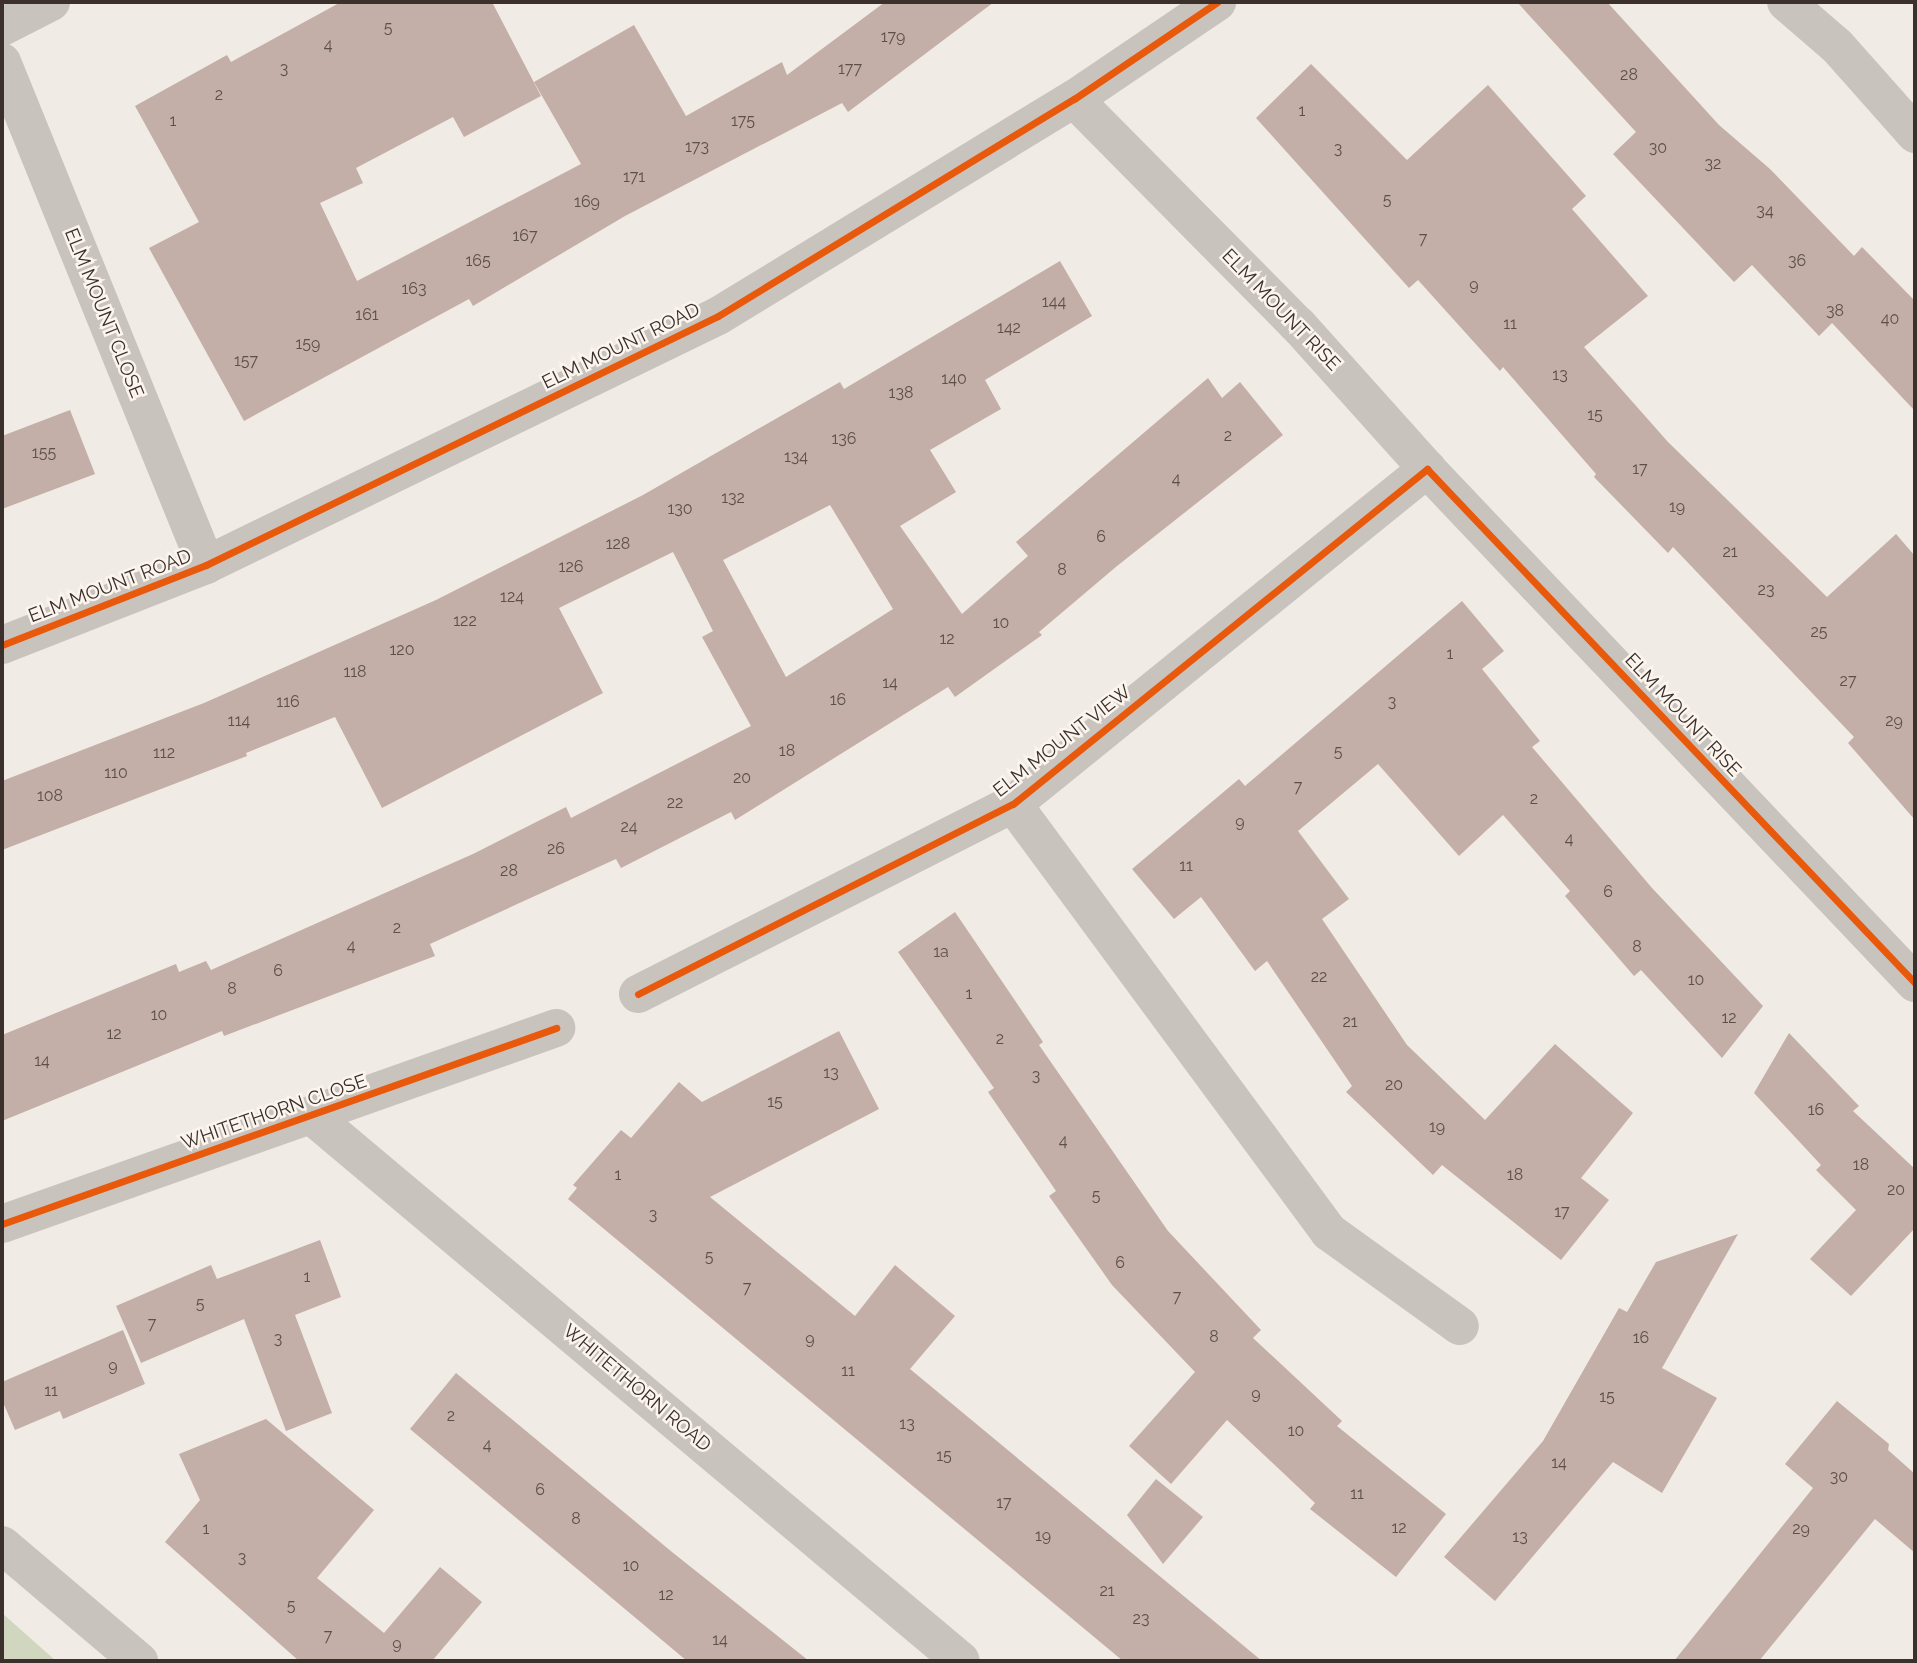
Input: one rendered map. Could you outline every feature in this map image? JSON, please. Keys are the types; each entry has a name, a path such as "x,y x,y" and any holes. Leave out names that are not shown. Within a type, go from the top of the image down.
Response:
{"street":[{"path":"2,27 51,2"},
{"name":"ELM MOUNT ROAD","path":"2,645 206,565 718,316 1074,99 1217,2"},
{"path":"1786,2 1837,46 1915,134"},
{"name":"ELM MOUNT CLOSE","path":"2,62 206,565"},
{"name":"ELM MOUNT RISE","path":"1074,99 1298,325 1427,469 1915,983"},
{"name":"ELM MOUNT VIEW","path":"638,994 1013,804 1427,469"},
{"name":"ELM MOUNT VIEW","path":"1013,804 1329,1232 1460,1326"},
{"name":"WHITETHORN CLOSE","path":"2,1224 555,1028"},
{"name":"WHITETHORN ROAD","path":"312,1116 961,1661"},
{"path":"2,1545 139,1661"}],"green space":[{"path":"2,1613 56,1661 2,1661"}],"building":[{"path":"341,2 492,2 541,96 464,137 453,117 356,168 363,183 320,203 357,281 581,164 534,82 634,25 686,116 782,62 787,75 885,2 994,2 848,112 842,103 625,216 473,306 469,299 244,421 149,248 199,222 135,106 227,55 231,62"},
{"path":"1517,2 1607,2 1719,125 1770,169 1854,256 1862,247 1915,301 1915,411 1832,323 1819,336 1752,265 1734,282 1613,154 1636,132"},
{"path":"1311,64 1407,160 1488,85 1586,196 1572,209 1648,296 1584,347 1668,442 1827,597 1896,534 1915,556 1915,820 1848,743 1854,737 1673,547 1668,553 1594,477 1596,474 1503,367 1500,371 1418,280 1409,288 1256,118"},
{"path":"1060,261 1092,316 985,380 1001,409 930,450 956,492 900,526 962,614 1028,556 1016,542 1208,378 1222,398 1240,382 1283,435 1117,566 1039,632 1042,635 955,697 948,687 735,820 731,812 621,868 616,859 430,944 435,956 224,1036 222,1031 2,1121 2,1035 176,964 179,972 206,961 211,970 473,854 566,807 571,818 751,726 702,637 713,631 673,552 559,608 603,693 382,808 335,717 246,753 247,756 2,850 2,781 204,703 436,600 643,495 840,382 844,389","holes":["830,505 893,609 786,677 723,560"]},
{"path":"70,410 95,474 2,509 2,436"},
{"path":"1462,601 1504,651 1482,669 1540,741 1532,747 1652,888 1763,1006 1722,1058 1641,970 1634,976 1565,896 1570,891 1503,815 1459,856 1378,764 1298,831 1349,899 1322,919 1407,1045 1485,1120 1555,1044 1633,1113 1581,1178 1609,1200 1561,1260 1442,1165 1433,1175 1346,1092 1352,1086 1267,961 1255,971 1201,897 1174,919 1132,869 1239,779 1245,786"},
{"path":"955,912 1043,1042 1039,1045 1168,1231 1261,1330 1253,1338 1342,1421 1337,1426 1446,1514 1396,1577 1310,1509 1315,1503 1227,1420 1171,1484 1129,1446 1195,1372 1112,1285 1049,1196 1056,1191 988,1092 994,1088 898,952"},
{"path":"839,1031 879,1109 710,1197 855,1316 895,1265 955,1316 910,1369 1262,1661 1123,1661 568,1199 577,1188 573,1185 621,1130 631,1138 679,1082 702,1102"},
{"path":"1789,1033 1859,1106 1853,1111 1915,1169 1915,1228 1851,1296 1810,1259 1856,1210 1816,1170 1821,1165 1754,1093"},
{"path":"1738,1234 1662,1368 1717,1398 1662,1493 1613,1462 1495,1601 1444,1557 1543,1441 1619,1308 1627,1312 1656,1262"},
{"path":"320,1240 341,1297 295,1315 332,1413 286,1431 244,1319 141,1363 116,1306 211,1265 217,1279"},
{"path":"123,1330 145,1384 63,1419 60,1411 15,1430 2,1400 2,1382"},
{"path":"456,1373 672,1552 809,1661 687,1661 410,1429"},
{"path":"1837,1401 1889,1444 1888,1450 1915,1474 1915,1553 1875,1519 1759,1661 1674,1661 1813,1488 1785,1464"},
{"path":"266,1419 374,1510 317,1578 384,1633 440,1567 482,1602 432,1661 299,1661 165,1542 200,1500 179,1454"},
{"path":"1156,1479 1203,1517 1163,1564 1127,1515"}],"cycle path":[{"path":"2,645 206,565 718,316 1074,99 1217,2"},
{"path":"638,994 1013,804 1427,469 1915,983"},
{"path":"2,1224 556,1028"}]}
